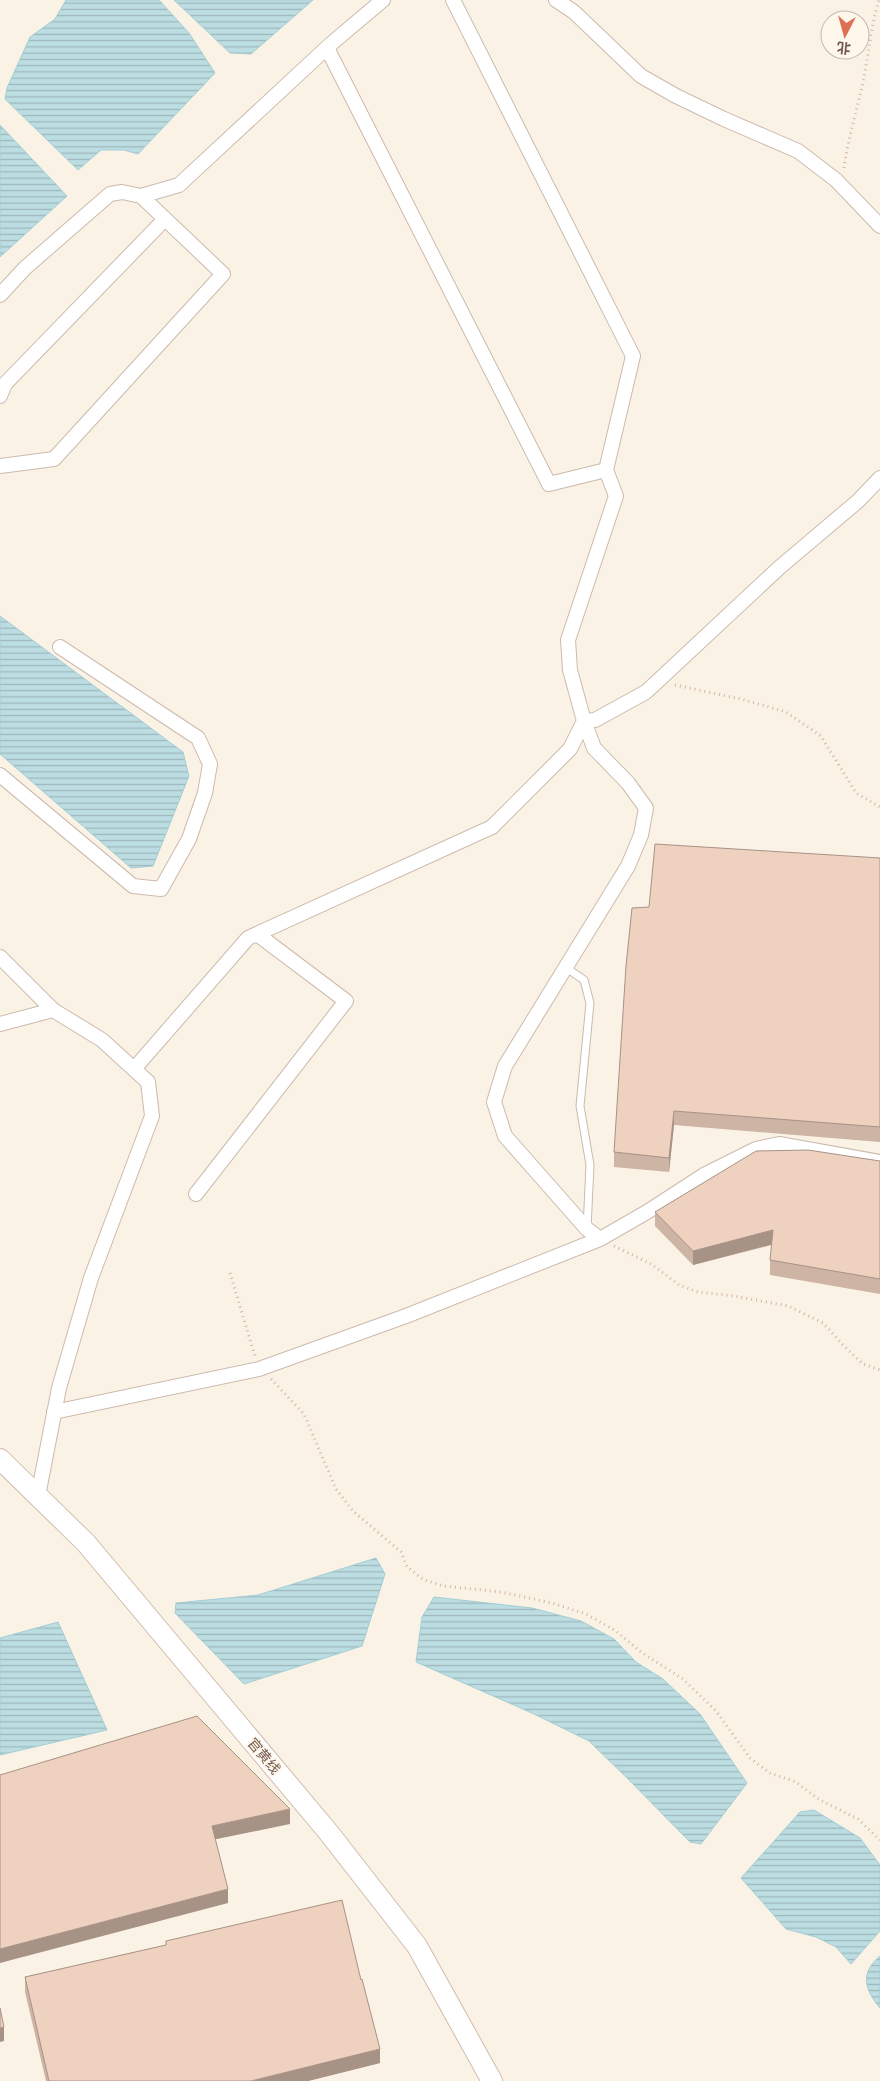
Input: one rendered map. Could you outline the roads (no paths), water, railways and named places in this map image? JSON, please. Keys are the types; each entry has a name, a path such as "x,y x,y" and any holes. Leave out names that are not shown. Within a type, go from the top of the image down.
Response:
{"street":[{"path":"0,295 25,268 110,194 122,192 141,196 180,185 332,43 383,0"},
{"path":"453,0 634,356 606,470 616,496 568,640 570,670 584,721 594,748 628,783 646,808 641,835 628,866 504,1066 494,1102 505,1136 587,1229 600,1239"},
{"path":"556,0 574,12 641,76 716,116 798,151 841,186 880,226"},
{"path":"328,50 549,484 606,470"},
{"path":"0,466 54,459 223,274 141,196"},
{"path":"0,396 5,384 165,219"},
{"path":"584,721 595,720 646,692 780,567 858,501 880,478"},
{"path":"0,775 133,886 161,889 189,839 205,793 210,764 198,738 60,647"},
{"path":"134,1069 248,938 492,827 570,749 584,721"},
{"path":"196,1194 346,1001 257,934"},
{"path":"0,957 53,1010 102,1040 148,1082 152,1116 91,1278 59,1388 38,1496"},
{"path":"0,1024 53,1010"},
{"path":"54,1412 259,1369 406,1316 600,1239 647,1212 704,1174 756,1149 780,1144 880,1162"},
{"name":"官黄线","path":"0,1459 93,1551 329,1834 418,1946 492,2081"}],"lane":[{"path":"565,967 584,980 590,1003 580,1106 590,1165 587,1229"}],"water":[{"path":"66,0 159,0 189,33 215,73 138,154 124,150 101,150 78,170 5,99 7,88 30,37 55,19"},
{"path":"174,0 313,0 251,54 230,53"},
{"path":"0,125 67,196 0,257"},
{"path":"0,616 183,752 189,776 153,866 131,868 0,754"},
{"path":"376,1558 385,1574 362,1646 244,1684 175,1613 176,1603 258,1595"},
{"path":"434,1597 532,1608 581,1621 614,1639 636,1662 663,1679 700,1714 747,1783 701,1844 690,1842 589,1741 534,1714 416,1662 422,1617"},
{"path":"58,1622 107,1730 0,1755 0,1638"},
{"path":"814,1810 860,1838 880,1865 880,1931 851,1964 836,1947 816,1937 786,1929 741,1878 800,1812"},
{"path":"880,1956 880,2008 870,1994 866,1981 869,1969"}]}
